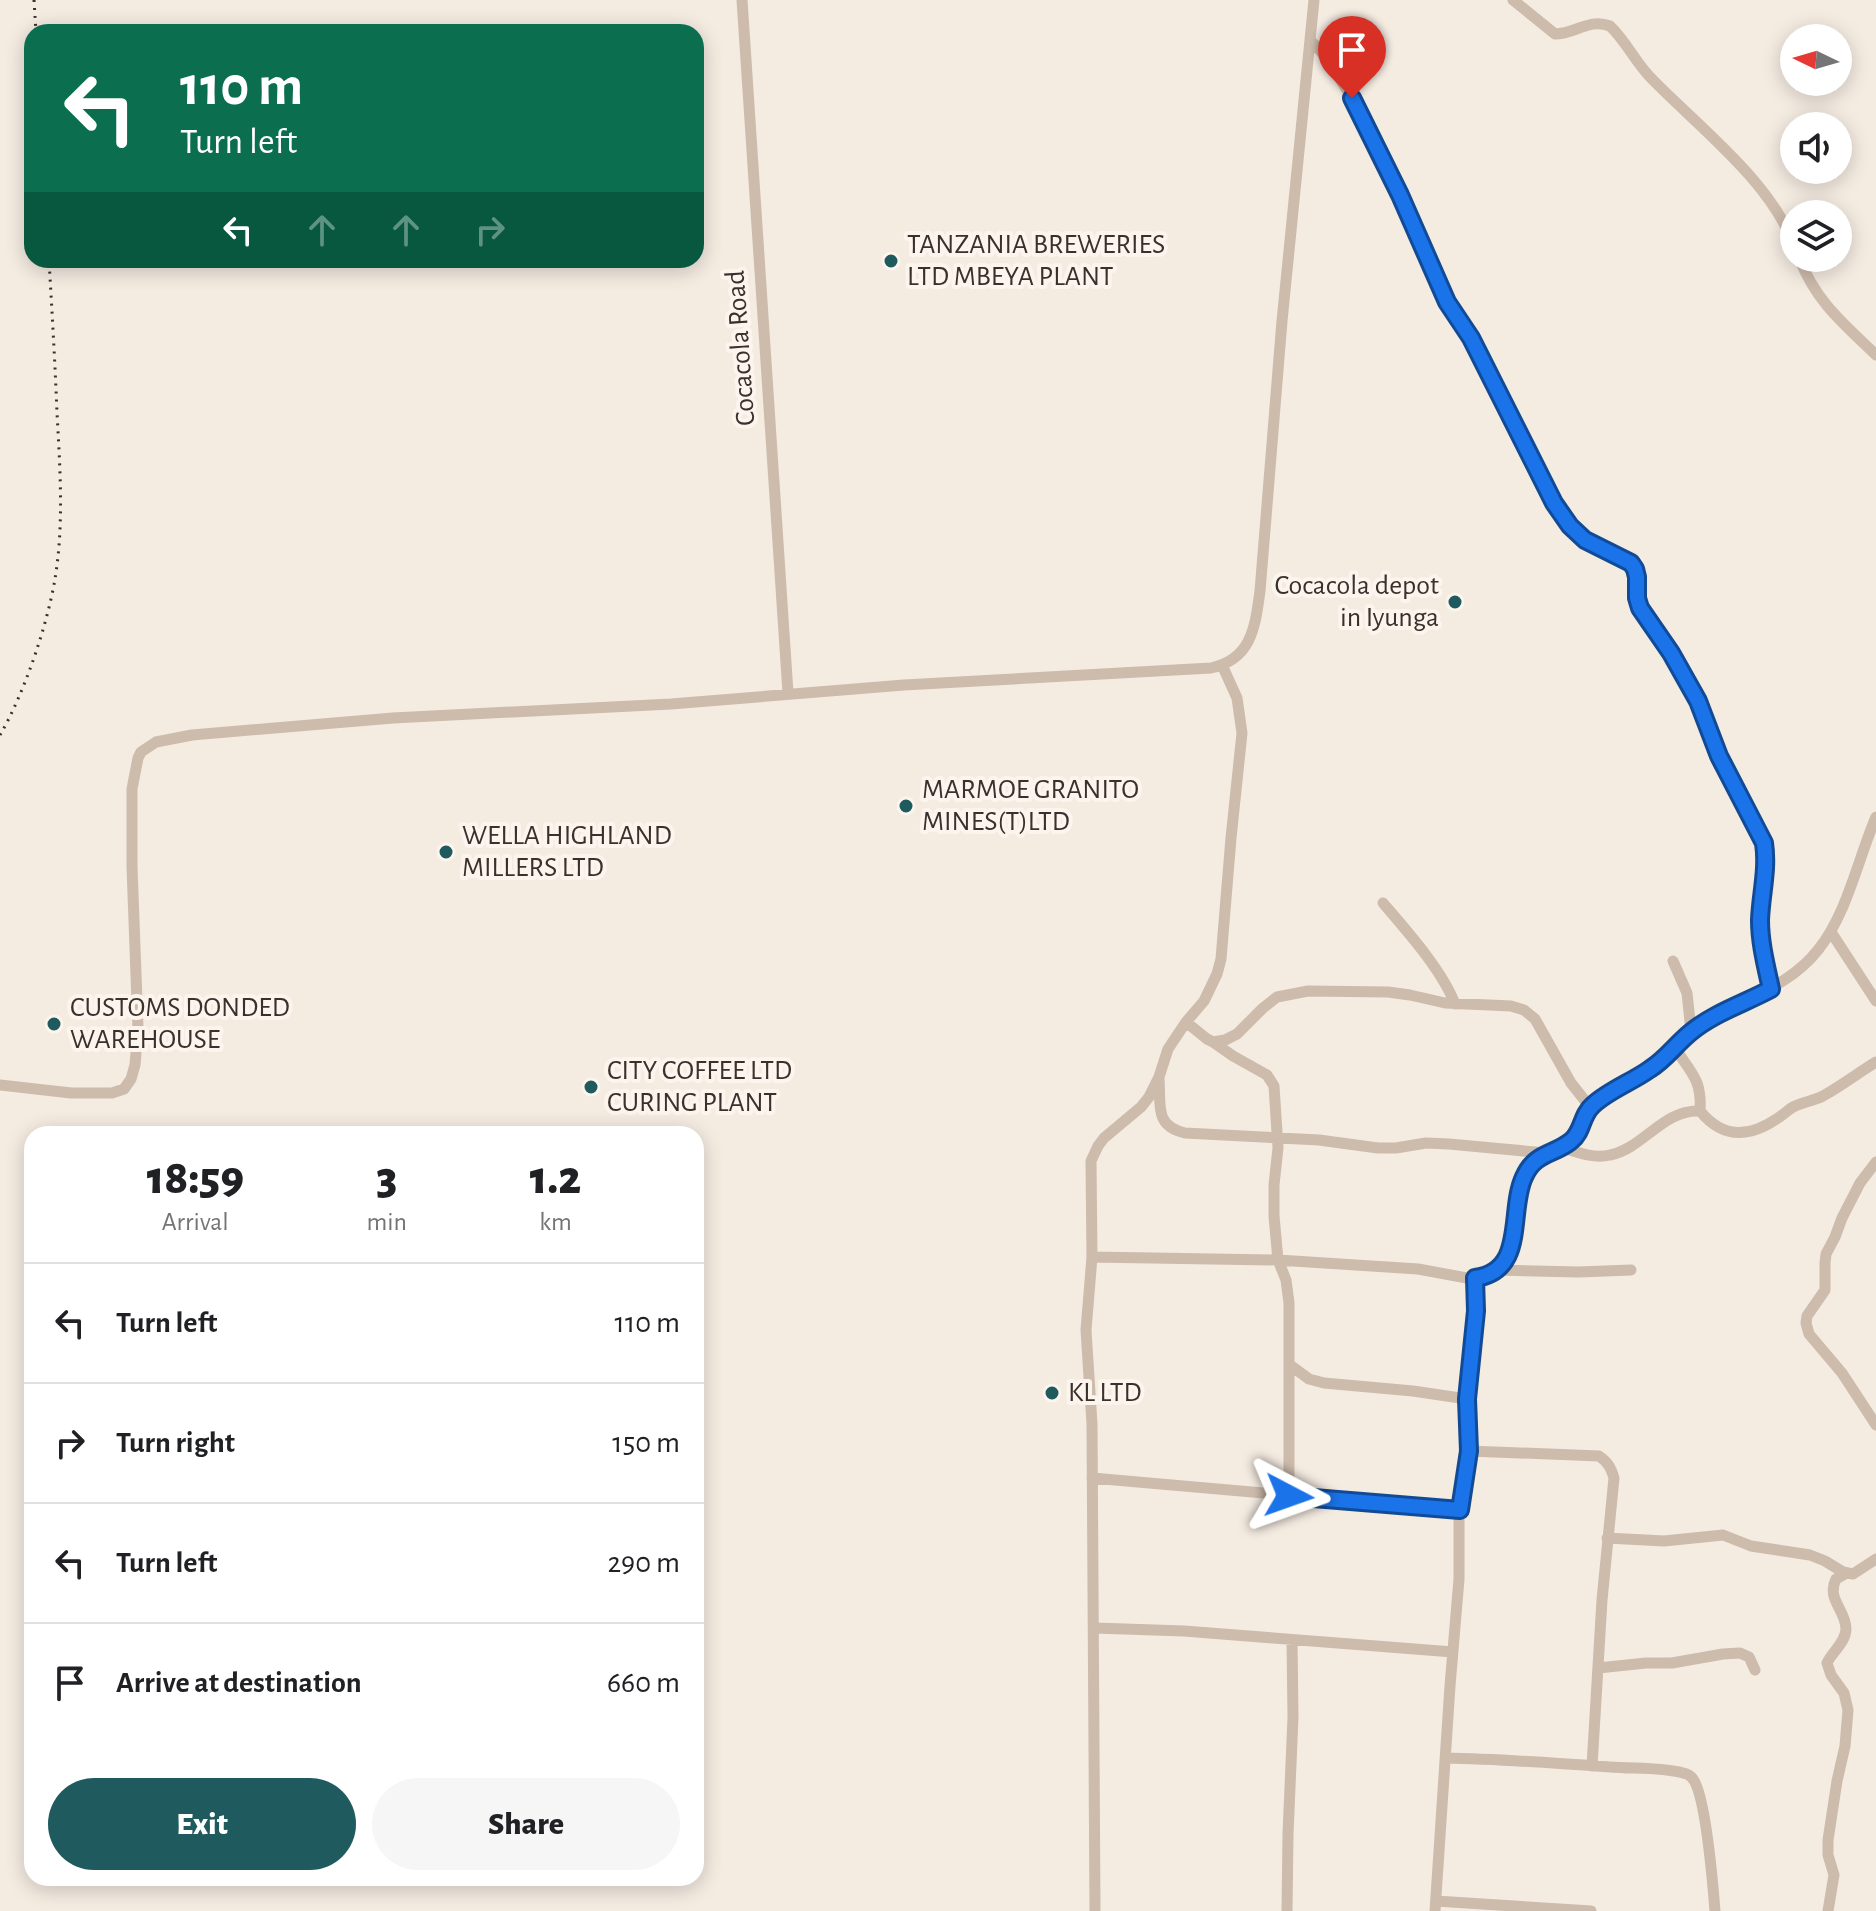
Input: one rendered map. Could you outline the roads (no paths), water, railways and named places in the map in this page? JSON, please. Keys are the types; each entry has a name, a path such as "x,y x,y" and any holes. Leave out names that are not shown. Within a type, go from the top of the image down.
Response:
{"street":[{"name":"Cocacola Road","path":"742,0 788,693"},
{"path":"0,1085 71,1093 112,1093 124,1089 131,1079 138,1028 132,789 141,752 156,742 192,735 365,720 671,704 788,693 1211,668 1235,658 1245,648 1257,614 1283,307 1314,0"},
{"path":"1513,0 1555,34 1596,23 1610,26 1644,71 1703,128 1780,214"},
{"path":"1310,40 1327,58 1352,98 1400,195 1447,302 1471,338 1554,503 1585,540 1622,557 1635,569 1640,608 1671,653 1698,701 1719,756 1764,843 1762,949 1771,989"},
{"path":"1805,272 1823,302 1876,355"},
{"path":"1095,1911 1092,1413 1086,1330 1092,1257 1090,1169 1093,1154 1104,1138 1141,1107 1155,1087 1168,1049 1204,1001 1221,959 1242,733 1237,698 1222,665"},
{"path":"1092,1257 1278,1260 1418,1269 1475,1278 1492,1274 1503,1263 1511,1245 1524,1175 1546,1153 1574,1139 1590,1107 1662,1061 1691,1031 1771,989 1801,968 1819,949 1837,919 1876,817"},
{"path":"1383,903 1448,988 1455,1004"},
{"path":"1831,932 1876,1001"},
{"path":"1673,961 1687,993 1691,1031"},
{"path":"1213,1042 1231,1038 1271,1002 1295,993 1388,992 1455,1004 1511,1006 1530,1013 1535,1019 1571,1083 1590,1107"},
{"path":"1186,1022 1271,1079 1276,1094 1278,1138 1274,1196 1278,1260 1288,1294 1289,1496"},
{"path":"1675,1048 1698,1083 1700,1111 1709,1122 1735,1133 1755,1130 1777,1120 1795,1106 1822,1096 1876,1062"},
{"path":"1159,1077 1161,1117 1169,1128 1185,1133 1319,1140 1378,1148 1426,1143 1546,1153"},
{"path":"1561,1147 1586,1155 1609,1156 1626,1149 1666,1121 1700,1111"},
{"path":"1876,1162 1860,1183 1826,1254 1825,1290 1807,1316 1806,1323 1809,1334 1842,1373 1876,1425"},
{"path":"1498,1270 1631,1270"},
{"path":"1475,1278 1476,1311 1467,1399 1469,1451 1460,1510 1459,1579 1436,1906 1591,1911"},
{"path":"1290,1365 1309,1379 1324,1383 1467,1399"},
{"path":"1469,1451 1599,1456 1612,1469 1614,1478 1607,1538 1592,1766"},
{"path":"1092,1478 1460,1510"},
{"path":"1607,1538 1664,1541 1723,1535 1751,1546 1810,1555 1847,1573 1856,1573 1876,1559"},
{"path":"1828,1911 1834,1875 1828,1855 1828,1840 1847,1734 1848,1710 1844,1693 1831,1675 1827,1663 1845,1636 1845,1621 1837,1606 1833,1584 1847,1573"},
{"path":"1095,1628 1184,1631 1453,1652"},
{"path":"1287,1911 1293,1717 1292,1640"},
{"path":"1598,1668 1672,1663 1740,1653 1749,1657 1755,1670"},
{"path":"1446,1758 1521,1760 1690,1775 1703,1810 1715,1911"}],"railway":[{"path":"34,0 36,24"},
{"path":"0,735 18,700 40,638 58,559 60,475 49,268"}],"place":[{"name":"TANZANIA BREWERIES LTD MBEYA PLANT","path":"891,261"},
{"name":"Cocacola depot in Iyunga","path":"1455,602"},
{"name":"MARMOE GRANITO MINES(T)LTD","path":"906,806"},
{"name":"WELLA HIGHLAND MILLERS LTD","path":"446,852"},
{"name":"CUSTOMS DONDED WAREHOUSE","path":"54,1024"},
{"name":"CITY COFFEE LTD CURING PLANT","path":"591,1087"},
{"name":"KL LTD","path":"1052,1393"}]}
